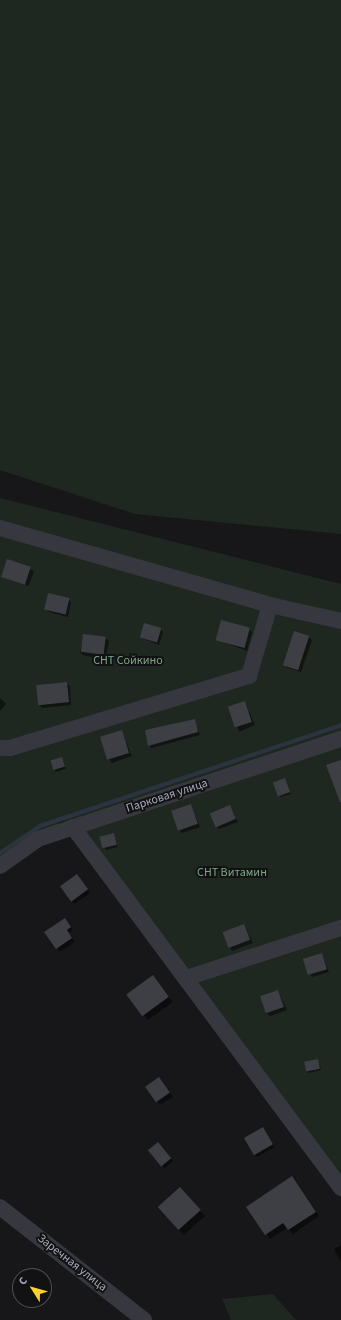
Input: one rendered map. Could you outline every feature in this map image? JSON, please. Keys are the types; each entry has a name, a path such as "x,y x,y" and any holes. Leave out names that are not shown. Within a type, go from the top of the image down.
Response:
{"street":[{"path":"0,528 270,604 341,621"},
{"path":"0,748 10,748 249,676 270,604"},
{"name":"Парковая улица","path":"0,866 38,839 341,739"},
{"path":"73,827 341,1188"},
{"path":"186,978 341,928"},
{"name":"Заречная улица","path":"0,1207 144,1320"}],"green space":[{"path":"0,0 341,0 341,534 135,514 0,470"},
{"path":"0,498 341,584 341,1193 150,944 63,821 0,864"},
{"path":"273,1294 296,1320 231,1320 222,1299"}],"building":[{"path":"7,559 31,567 25,585 1,577"},
{"path":"48,593 69,598 66,615 44,610"},
{"path":"221,620 250,628 245,648 216,640"},
{"path":"144,623 161,628 157,642 140,637"},
{"path":"294,631 309,636 298,670 283,665"},
{"path":"83,634 106,637 104,655 81,652"},
{"path":"67,682 69,702 38,705 36,685"},
{"path":"245,701 252,722 235,727 228,707"},
{"path":"195,719 198,732 148,746 145,730"},
{"path":"122,730 129,753 107,760 100,737"},
{"path":"62,757 65,767 53,770 51,761"},
{"path":"341,760 341,802 340,802 326,765"},
{"path":"285,778 290,792 278,797 273,782"},
{"path":"191,804 198,824 178,831 171,811"},
{"path":"230,805 236,819 216,827 210,814"},
{"path":"114,833 117,845 102,848 99,837"},
{"path":"77,874 88,889 71,902 60,886"},
{"path":"65,918 71,927 67,930 72,938 56,949 44,932"},
{"path":"244,924 250,940 229,948 223,932"},
{"path":"322,953 327,969 308,975 303,959"},
{"path":"153,975 169,997 142,1016 126,994"},
{"path":"278,990 284,1007 266,1013 260,996"},
{"path":"318,1059 320,1069 306,1071 304,1062"},
{"path":"159,1077 170,1093 156,1102 145,1087"},
{"path":"263,1127 273,1144 254,1155 244,1138"},
{"path":"158,1142 171,1158 161,1167 148,1150"},
{"path":"292,1176 316,1212 288,1230 283,1223 265,1235 246,1207"},
{"path":"180,1187 201,1210 178,1230 158,1207"}],"waterway":[{"path":"0,853 40,826 341,725"}],"park label":[{"name":"СНТ Сойкино","path":"128,661"},
{"name":"СНТ Витамин","path":"232,873"}]}
